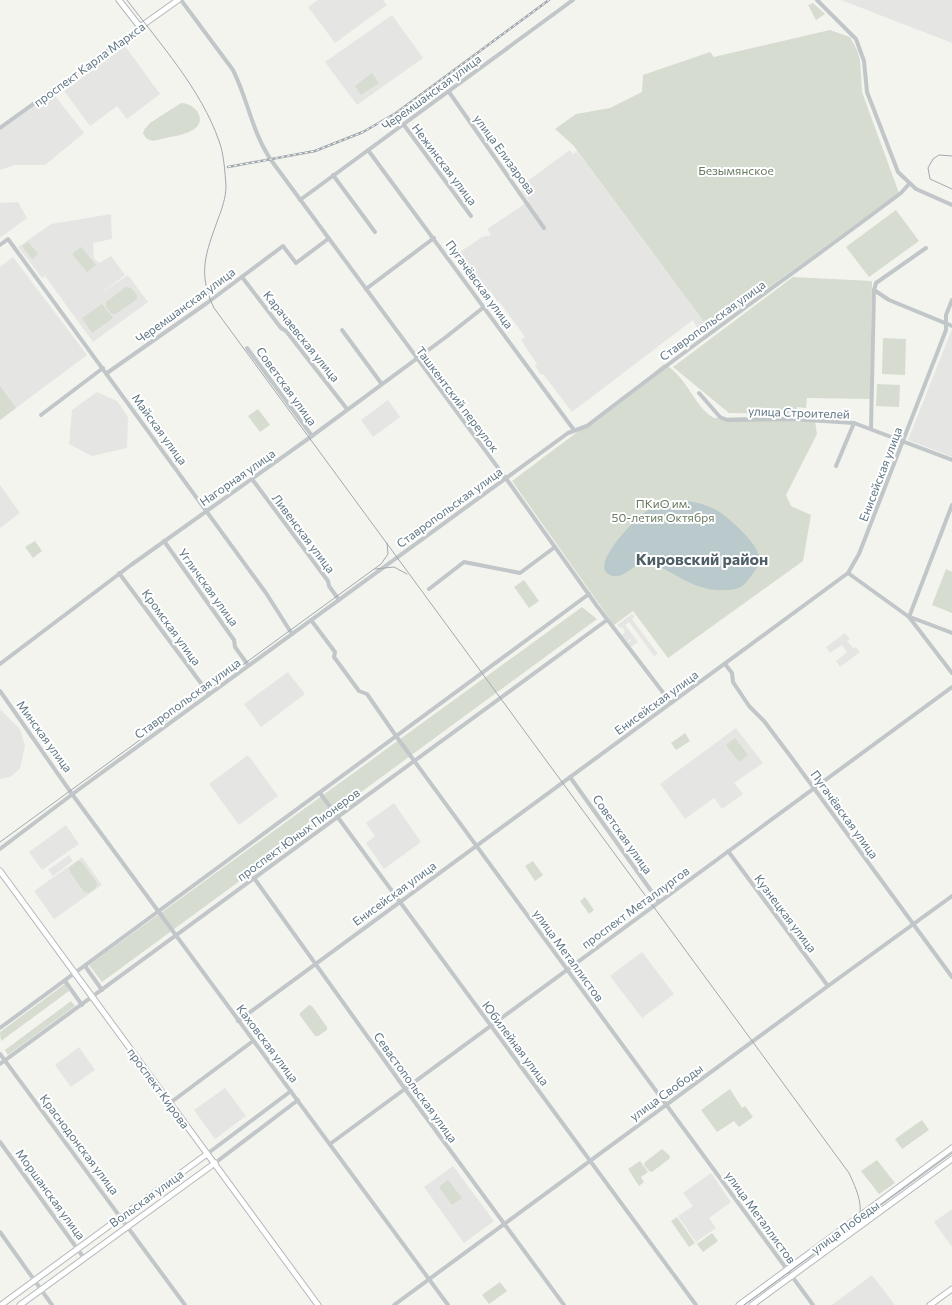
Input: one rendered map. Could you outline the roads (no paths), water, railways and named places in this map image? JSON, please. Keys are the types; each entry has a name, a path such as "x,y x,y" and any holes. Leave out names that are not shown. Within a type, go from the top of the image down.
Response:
{"main road":[{"path":"119,0 140,27"},
{"name":"проспект Карла Маркса","path":"140,27 178,0"},
{"name":"проспект Кирова","path":"0,871 318,1305"},
{"name":"улица Победы","path":"738,1305 952,1148"},
{"name":"Вольская улица","path":"0,1305 207,1154"},
{"name":"улица Победы","path":"752,1305 952,1159"},
{"name":"Вольская улица","path":"20,1305 215,1163"},
{"path":"930,1305 952,1289"}],"street":[{"name":"Ташкентский переулок","path":"181,0 233,70 239,83 253,127 263,149 505,478 607,620 671,703"},
{"name":"Черемшанская улица","path":"301,201 333,175 404,125 573,0"},
{"path":"817,0 856,39 861,49 867,92 898,172 916,189 952,205"},
{"name":"проспект Карла Маркса","path":"0,128 140,27"},
{"name":"улица Елизарова","path":"449,92 544,228"},
{"name":"Нежинская улица","path":"404,125 471,216"},
{"name":"Пугачёвская улица","path":"368,150 574,430"},
{"path":"333,175 375,232"},
{"name":"Ставропольская улица","path":"0,849 72,794 505,478 574,430 586,426 707,334 771,290 852,230 901,193 909,184"},
{"path":"366,289 434,238"},
{"name":"Майская улица","path":"0,245 8,239 266,593 292,634"},
{"name":"Черемшанская улица","path":"107,373 207,304 283,246 296,263 328,239"},
{"path":"871,428 874,290 876,283 926,248"},
{"name":"Карачаевская улица","path":"242,277 281,328 286,331 347,408"},
{"path":"874,290 889,300 952,326"},
{"name":"Енисейская улица","path":"238,1021 848,573 859,554 946,330 946,315 952,300"},
{"name":"Нагорная улица","path":"0,664 119,573 312,436 347,408 416,359 484,307"},
{"path":"342,330 381,383"},
{"name":"Советская улица","path":"247,348 312,436"},
{"path":"41,415 103,368"},
{"name":"улица Строителей","path":"699,393 720,417 727,420 792,419 854,423 871,428 903,442 952,460"},
{"path":"836,466 854,423"},
{"name":"Ливенская улица","path":"252,479 328,581 329,586 339,600"},
{"path":"909,617 952,505"},
{"name":"Угличская улица","path":"164,541 234,640 235,647 248,665"},
{"path":"429,589 464,562 520,573 555,547"},
{"name":"Кромская улица","path":"119,573 209,694"},
{"path":"848,573 909,617 952,633"},
{"name":"проспект Юных Пионеров","path":"0,1028 589,594"},
{"path":"909,617 952,673"},
{"name":"улица Металлистов","path":"311,620 335,652 334,657 359,691 367,694 476,846 813,1305"},
{"name":"проспект Юных Пионеров","path":"0,1064 607,620"},
{"name":"Пугачёвская улица","path":"725,664 732,673 733,682 749,706 764,721 952,977"},
{"name":"проспект Металлургов","path":"330,1144 404,1088 952,687"},
{"name":"Минская улица","path":"0,691 61,776 72,794"},
{"name":"Советская улица","path":"570,777 659,902"},
{"name":"Юбилейная улица","path":"320,793 696,1305"},
{"name":"Каховская улица","path":"72,794 448,1305"},
{"name":"Кузнецкая улица","path":"728,851 828,986"},
{"name":"Севастопольская улица","path":"254,878 404,1088 564,1305"},
{"name":"улица Свободы","path":"394,1305 666,1104 952,896"},
{"path":"84,966 102,990"},
{"path":"65,981 82,1004"},
{"path":"170,1103 253,1041"},
{"name":"Краснодонская улица","path":"0,1054 185,1305"},
{"name":"Вольская улица","path":"207,1154 291,1091"},
{"name":"Вольская улица","path":"215,1163 298,1100"},
{"name":"Моршанская улица","path":"0,1142 84,1258"},
{"path":"0,1232 52,1305"}],"tram line":[{"path":"127,0 191,85 202,103 221,146 225,169 225,194 205,263 206,284 214,308 849,1173 857,1192 860,1207 860,1214 855,1226"},
{"path":"952,156 939,155 933,159 928,168 930,179 952,189"},
{"path":"0,842 381,564 388,554 387,543"},
{"path":"375,569 394,567 407,574"},
{"path":"744,1305 952,1153"}],"railway":[{"path":"228,167 315,151 363,132 396,113 549,0"}],"district":[{"name":"Кировский район","path":"702,558"}],"park label":[{"name":"Безымянское","path":"736,170"},
{"name":"ПКиО им. 50-летия Октября","path":"663,510"}]}
